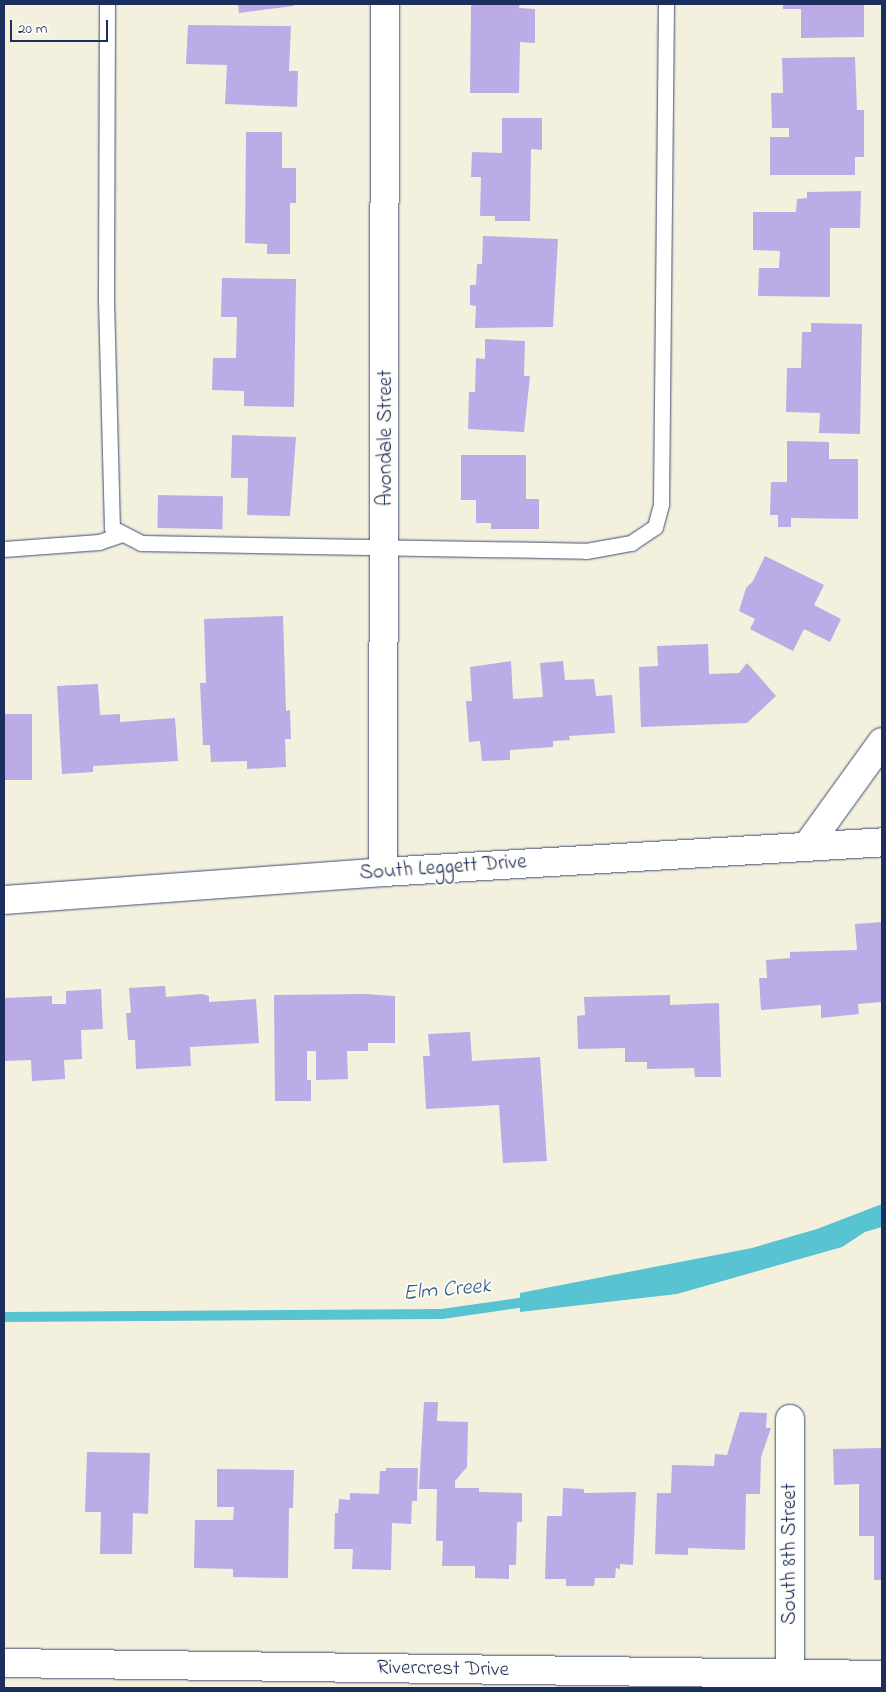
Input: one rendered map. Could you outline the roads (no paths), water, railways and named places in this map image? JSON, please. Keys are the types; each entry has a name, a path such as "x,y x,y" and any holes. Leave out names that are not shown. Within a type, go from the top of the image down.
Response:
{"street":[{"name":"Avondale Street","path":"383,872 385,4"},
{"path":"807,846 882,742"},
{"name":"South Leggett Drive","path":"4,900 383,872 882,842"},
{"name":"South 8th Street","path":"790,1419 790,1682"},
{"name":"Rivercrest Drive","path":"4,1663 790,1682 882,1675"}],"lane":[{"path":"107,4 108,451 112,528 141,543 385,549 586,551 631,543 655,527 661,504 666,4"},
{"path":"4,549 99,542 122,534"}],"water":[{"path":"882,1204 882,1227 865,1232 842,1247 677,1294 520,1312 520,1293 752,1248 817,1229"}],"waterway":[{"name":"Elm Creek","path":"4,1317 442,1314 532,1301"}]}
